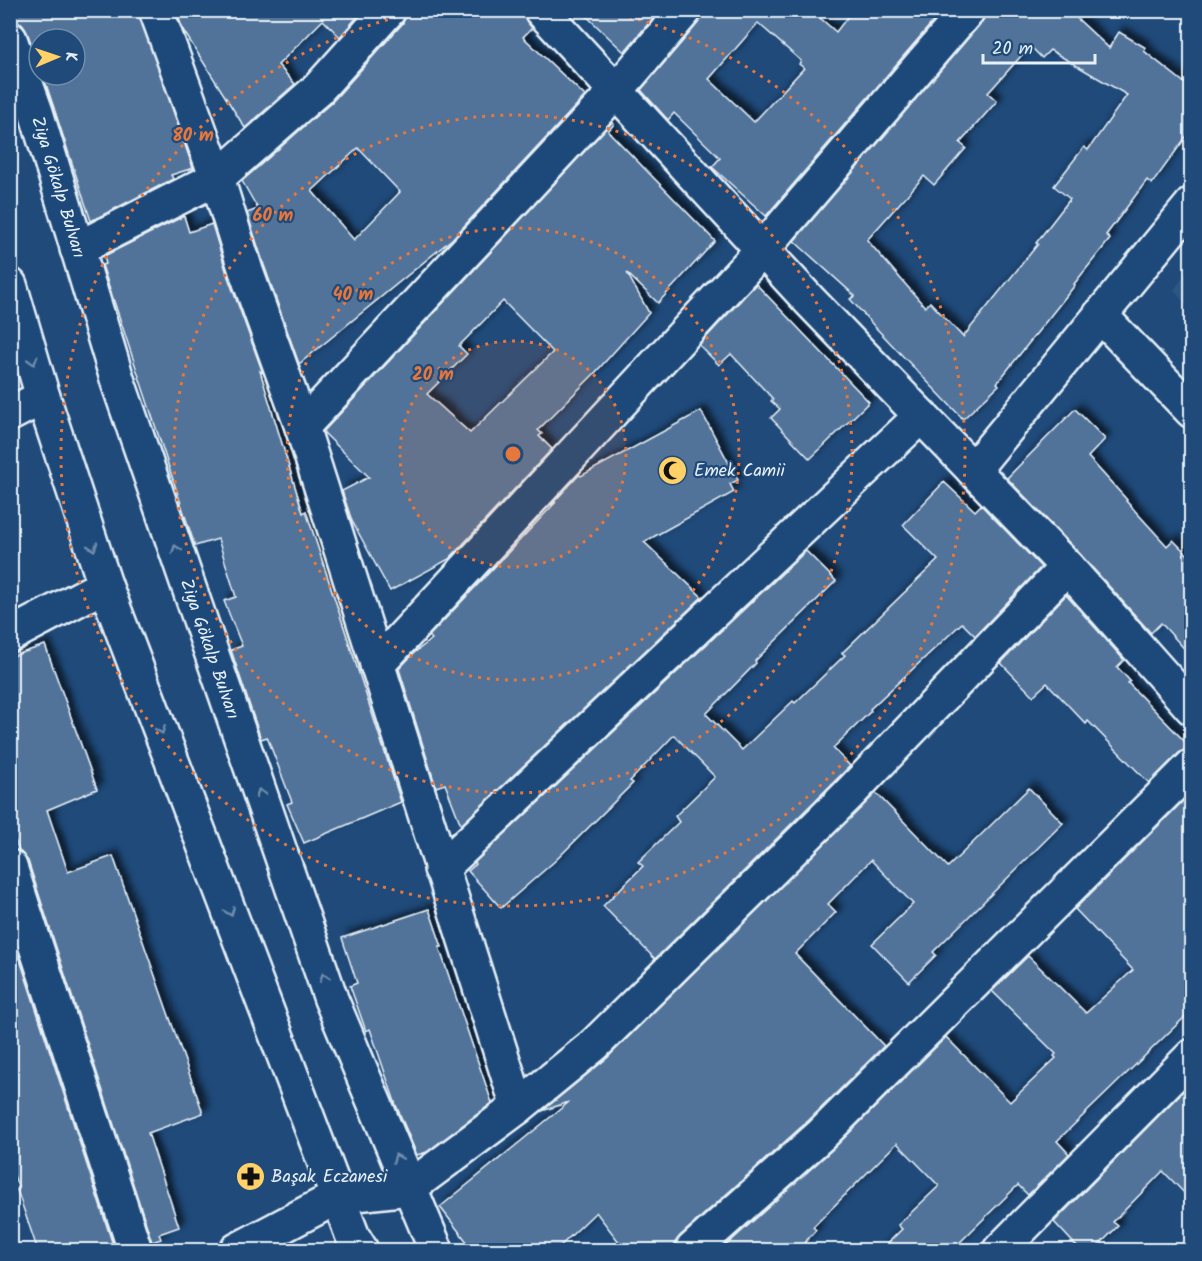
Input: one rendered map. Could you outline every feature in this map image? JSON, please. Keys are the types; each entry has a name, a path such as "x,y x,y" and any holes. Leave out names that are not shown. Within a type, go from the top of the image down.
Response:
{"street":[{"path":"156,10 217,178 246,271 302,427 518,1107"},
{"path":"77,249 217,178 318,89 389,10"},
{"path":"540,10 762,250 1067,567 1191,708"},
{"path":"302,427 615,92 685,10"},
{"path":"377,665 762,250 968,10"},
{"name":"Ziya Gökalp Bulvarı","path":"10,39 36,112 118,382 331,999 436,1251"},
{"path":"973,470 1191,204"},
{"path":"10,285 105,585 339,1196 352,1246"},
{"path":"1100,315 1191,411"},
{"path":"10,414 44,397"},
{"path":"441,869 749,581 921,416"},
{"path":"237,1251 339,1196 410,1188 518,1107 603,1037 847,796 1067,567"},
{"path":"10,635 105,585"},
{"path":"692,1251 830,1126 1191,766"},
{"path":"10,867 135,1251"},
{"path":"1000,1251 1191,1056"}],"shaded area":[{"path":"1191,266 1192,311 1174,290"}],"building":[{"path":"10,10 138,10 193,168 171,175 173,179 91,221 47,87 87,87 87,27 27,27 27,32 22,24 10,21"},
{"path":"176,10 363,10 340,37 323,20 278,65 295,84 245,128 183,30"},
{"path":"407,10 523,10 532,28 523,37 585,96 452,239 299,364 247,213 258,209 242,181 332,102 403,23","holes":["358,148 400,192 354,240 312,191"]},
{"path":"580,10 660,10 624,52"},
{"path":"703,10 811,10 836,32 853,10 943,10 766,216 712,167 720,158 674,113 668,120 641,90 699,22","holes":["758,23 801,61 799,64 804,68 754,122 709,79"]},
{"path":"986,10 1068,10 1109,48 1119,32 1146,48 1144,51 1191,88 1191,130 1152,184 1147,180 1106,235 1110,239 997,383 999,385 963,419 850,299 855,296 794,241 982,22","holes":["1030,46 1042,58 1050,50 1127,95 1088,150 1084,147 1054,186 1070,199 1036,243 1038,244 963,337 930,302 925,307 867,240 924,176 934,185 966,148 960,143 997,101 988,93"]},
{"path":"612,122 614,124 608,131 715,241 658,303 627,273 649,313 594,374 538,430 542,434 539,436 552,449 449,559 390,591 352,521 342,491 369,477 323,432","holes":["503,301 553,352 470,433 427,394 467,354 459,346"]},
{"path":"184,216 189,232 212,224 228,277 263,373 260,371 303,513 306,511 401,802 304,843 287,804 292,802 267,737 261,739 231,650 242,646 224,601 236,597 218,539 195,546 102,265 106,264 104,256"},
{"path":"756,284 869,402 810,459 771,418 780,409 731,354 719,365 699,345"},
{"path":"1075,409 1105,439 1088,457 1167,546 1173,540 1191,558 1191,656 1161,623 1151,633 1081,555 1007,478"},
{"path":"701,411 738,480 730,484 734,492 644,542 702,597 461,825 445,784 436,787 399,669 432,639 429,636 579,475 581,476"},
{"path":"944,482 975,511 981,505 1041,567 975,636 962,623 870,709 871,711 833,748 850,766 655,959 603,906 643,866 638,862 679,822 675,816 715,777 674,735 630,781 633,783 556,860 501,908 468,871 806,551 836,581 755,661 756,663 706,714 742,750 845,655 842,653 938,560 903,525"},
{"path":"1066,595 1124,660 1117,667 1130,681 1128,683 1191,748 1179,753 1149,783 1088,721 1086,724 1047,683 1033,696 1001,663"},
{"path":"45,645 97,789 47,810 68,872 113,856 203,1113 148,1133 179,1227 159,1234 161,1239 152,1242 28,861 19,851 10,826 10,657"},
{"path":"1029,788 1063,823 933,952 936,955 909,982 872,944 913,904 871,860 828,904 836,912 795,954 884,1046 809,1120 680,1236 674,1244 674,1251 626,1251 596,1212 555,1251 474,1251 440,1207 569,1102 542,1111 607,1058 876,793 948,867"},
{"path":"1191,793 1191,1011 1057,1141 1069,1154 1028,1195 1018,1185 951,1251 880,1251 902,1229 898,1225 939,1186 897,1143 813,1227 816,1230 797,1251 720,1251 835,1147 946,1037 1010,1102 1056,1058 1054,1056 1056,1054 992,991 1028,956 1086,1013 1133,970 1075,909"},
{"path":"429,909 442,947 439,947 492,1103 427,1152 417,1155 396,1105 370,1029 366,1031 350,986 357,983 342,938"},
{"path":"10,929 115,1251 38,1251 17,1190 19,1189 10,1165"},
{"path":"1191,1083 1191,1200 1163,1171 1113,1222 1118,1226 1093,1251 1081,1251 1054,1222"}],"place":[{"name":"Emek Camii","path":"673,470"},
{"name":"Başak Eczanesi","path":"250,1176"}]}
